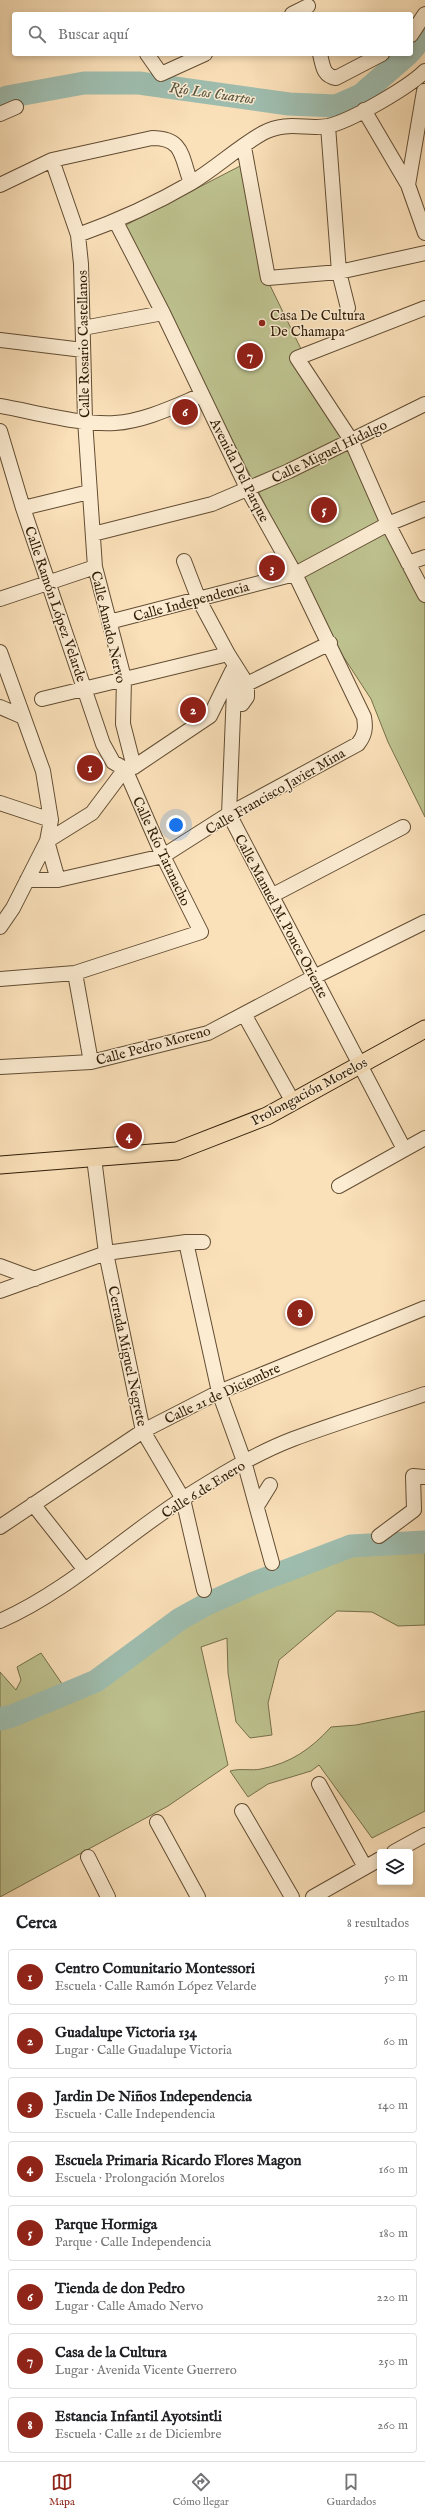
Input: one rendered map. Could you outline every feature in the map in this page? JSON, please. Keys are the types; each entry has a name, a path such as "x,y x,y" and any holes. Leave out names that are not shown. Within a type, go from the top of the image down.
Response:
{"main road":[{"name":"Prolongación Morelos","path":"0,1165 177,1151 267,1116 425,1029"}],"street":[{"path":"297,12 309,7"},
{"path":"413,32 425,14"},
{"path":"149,56 161,74 201,56"},
{"path":"321,56 325,73 329,77 336,78 378,56"},
{"path":"408,185 421,88 425,71"},
{"path":"78,235 116,222 191,183 264,133 293,125 328,126 421,88"},
{"path":"0,114 16,107"},
{"path":"364,110 408,185 425,233"},
{"path":"328,126 339,272 348,308"},
{"path":"0,185 52,160 152,138 165,138 172,140 177,147 191,183"},
{"path":"244,148 268,278 339,272 425,253"},
{"name":"Calle Rosario Castellanos","path":"52,160 78,235 83,328 85,420 93,534"},
{"name":"Avenida Del Parque","path":"116,222 163,313 248,490 295,574 330,643 364,717"},
{"path":"425,308 297,358 351,440 388,524 425,595"},
{"path":"83,328 163,313"},
{"path":"0,340 83,350"},
{"path":"0,406 85,420 115,423 150,416 202,395"},
{"name":"Calle Miguel Hidalgo","path":"93,534 212,504 248,490 425,404"},
{"name":"Calle Ramón López Velarde","path":"0,431 23,508 103,744 112,762 129,768"},
{"path":"23,508 89,492"},
{"name":"Calle Independencia","path":"109,622 295,574 388,524 425,509"},
{"name":"Calle Amado Nervo","path":"93,534 95,566 124,678 122,724 129,768"},
{"path":"408,563 425,557"},
{"path":"184,561 199,600 231,660 246,684 246,697 242,704 231,660"},
{"path":"0,599 95,566"},
{"path":"246,684 330,643"},
{"path":"0,652 21,716 43,771 51,820 47,841 0,927"},
{"path":"42,698 124,678 231,660"},
{"path":"47,841 92,813 129,768 210,716 231,660"},
{"path":"229,814 231,660"},
{"path":"0,707 21,716"},
{"name":"Calle Francisco Javier Mina","path":"27,880 58,880 163,856 229,814 358,744 363,737 366,728 364,717"},
{"name":"Calle Río Tatanacho","path":"75,973 201,932 163,856 129,768"},
{"path":"0,803 51,820"},
{"name":"Calle Manuel M. Ponce Oriente","path":"229,814 273,895 404,1149"},
{"path":"273,895 403,826"},
{"path":"47,841 58,880"},
{"name":"Calle Pedro Moreno","path":"0,1067 91,1062 208,1033 314,977 425,922"},
{"path":"0,979 75,973 91,1062"},
{"path":"244,1014 293,1102"},
{"path":"338,1186 425,1138"},
{"name":"Cerrada Miguel Negrete","path":"94,1158 106,1253 143,1431 183,1499 204,1590"},
{"path":"186,1242 219,1392 244,1461 272,1563"},
{"path":"0,1291 106,1253 186,1242 203,1242"},
{"path":"0,1266 35,1278"},
{"name":"Calle 21 de Diciembre","path":"0,1527 143,1431 219,1392 425,1308"},
{"name":"Calle 6 de Enero","path":"0,1621 26,1609 86,1570 183,1499 244,1461 292,1439 425,1394"},
{"path":"379,1536 414,1510 413,1476 425,1478"},
{"path":"257,1506 270,1485"},
{"path":"33,1504 86,1570"},
{"path":"320,1784 365,1867"},
{"path":"242,1811 292,1897"},
{"path":"157,1822 198,1897"},
{"path":"400,1849 425,1836"},
{"path":"88,1857 108,1897"},
{"path":"313,1897 377,1861"}],"green space":[{"path":"242,165 263,271 425,603 425,817 388,742 371,699 343,656 297,568 124,226"},
{"path":"425,1546 425,1625 398,1626 372,1612 337,1611 279,1660 268,1703 272,1735 250,1738 236,1722 228,1673 227,1638 201,1647 228,1765 168,1806 0,1897 0,1672 16,1690 21,1680 17,1667 41,1653 73,1700 126,1668 188,1614 270,1586 338,1556 414,1553"},
{"path":"425,1711 425,1811 372,1838 319,1765 311,1771 268,1784 248,1797 230,1771 261,1769 282,1763 300,1754 316,1742 331,1727 356,1725"}],"waterway":[{"name":"Río Los Cuartos","path":"413,49 425,34"},
{"name":"Río Los Cuartos","path":"0,100 7,97 84,83 139,83 289,104 336,106 361,95 406,56"},
{"path":"0,1719 12,1716 96,1681 180,1619 207,1604 254,1583 351,1546 425,1542"}],"place":[{"name":"Casa De Cultura De Chamapa","path":"262,323"},
{"name":"Casa de la Cultura","path":"250,356"},
{"name":"Tienda de don Pedro","path":"185,412"},
{"name":"Parque Hormiga","path":"324,510"},
{"name":"Jardin De Niños Independencia","path":"272,568"},
{"name":"Guadalupe Victoria 134","path":"193,710"},
{"name":"Centro Comunitario Montessori","path":"90,768"},
{"name":"Escuela Primaria Ricardo Flores Magon","path":"129,1136"},
{"name":"Estancia Infantil Ayotsintli","path":"300,1313"}]}
